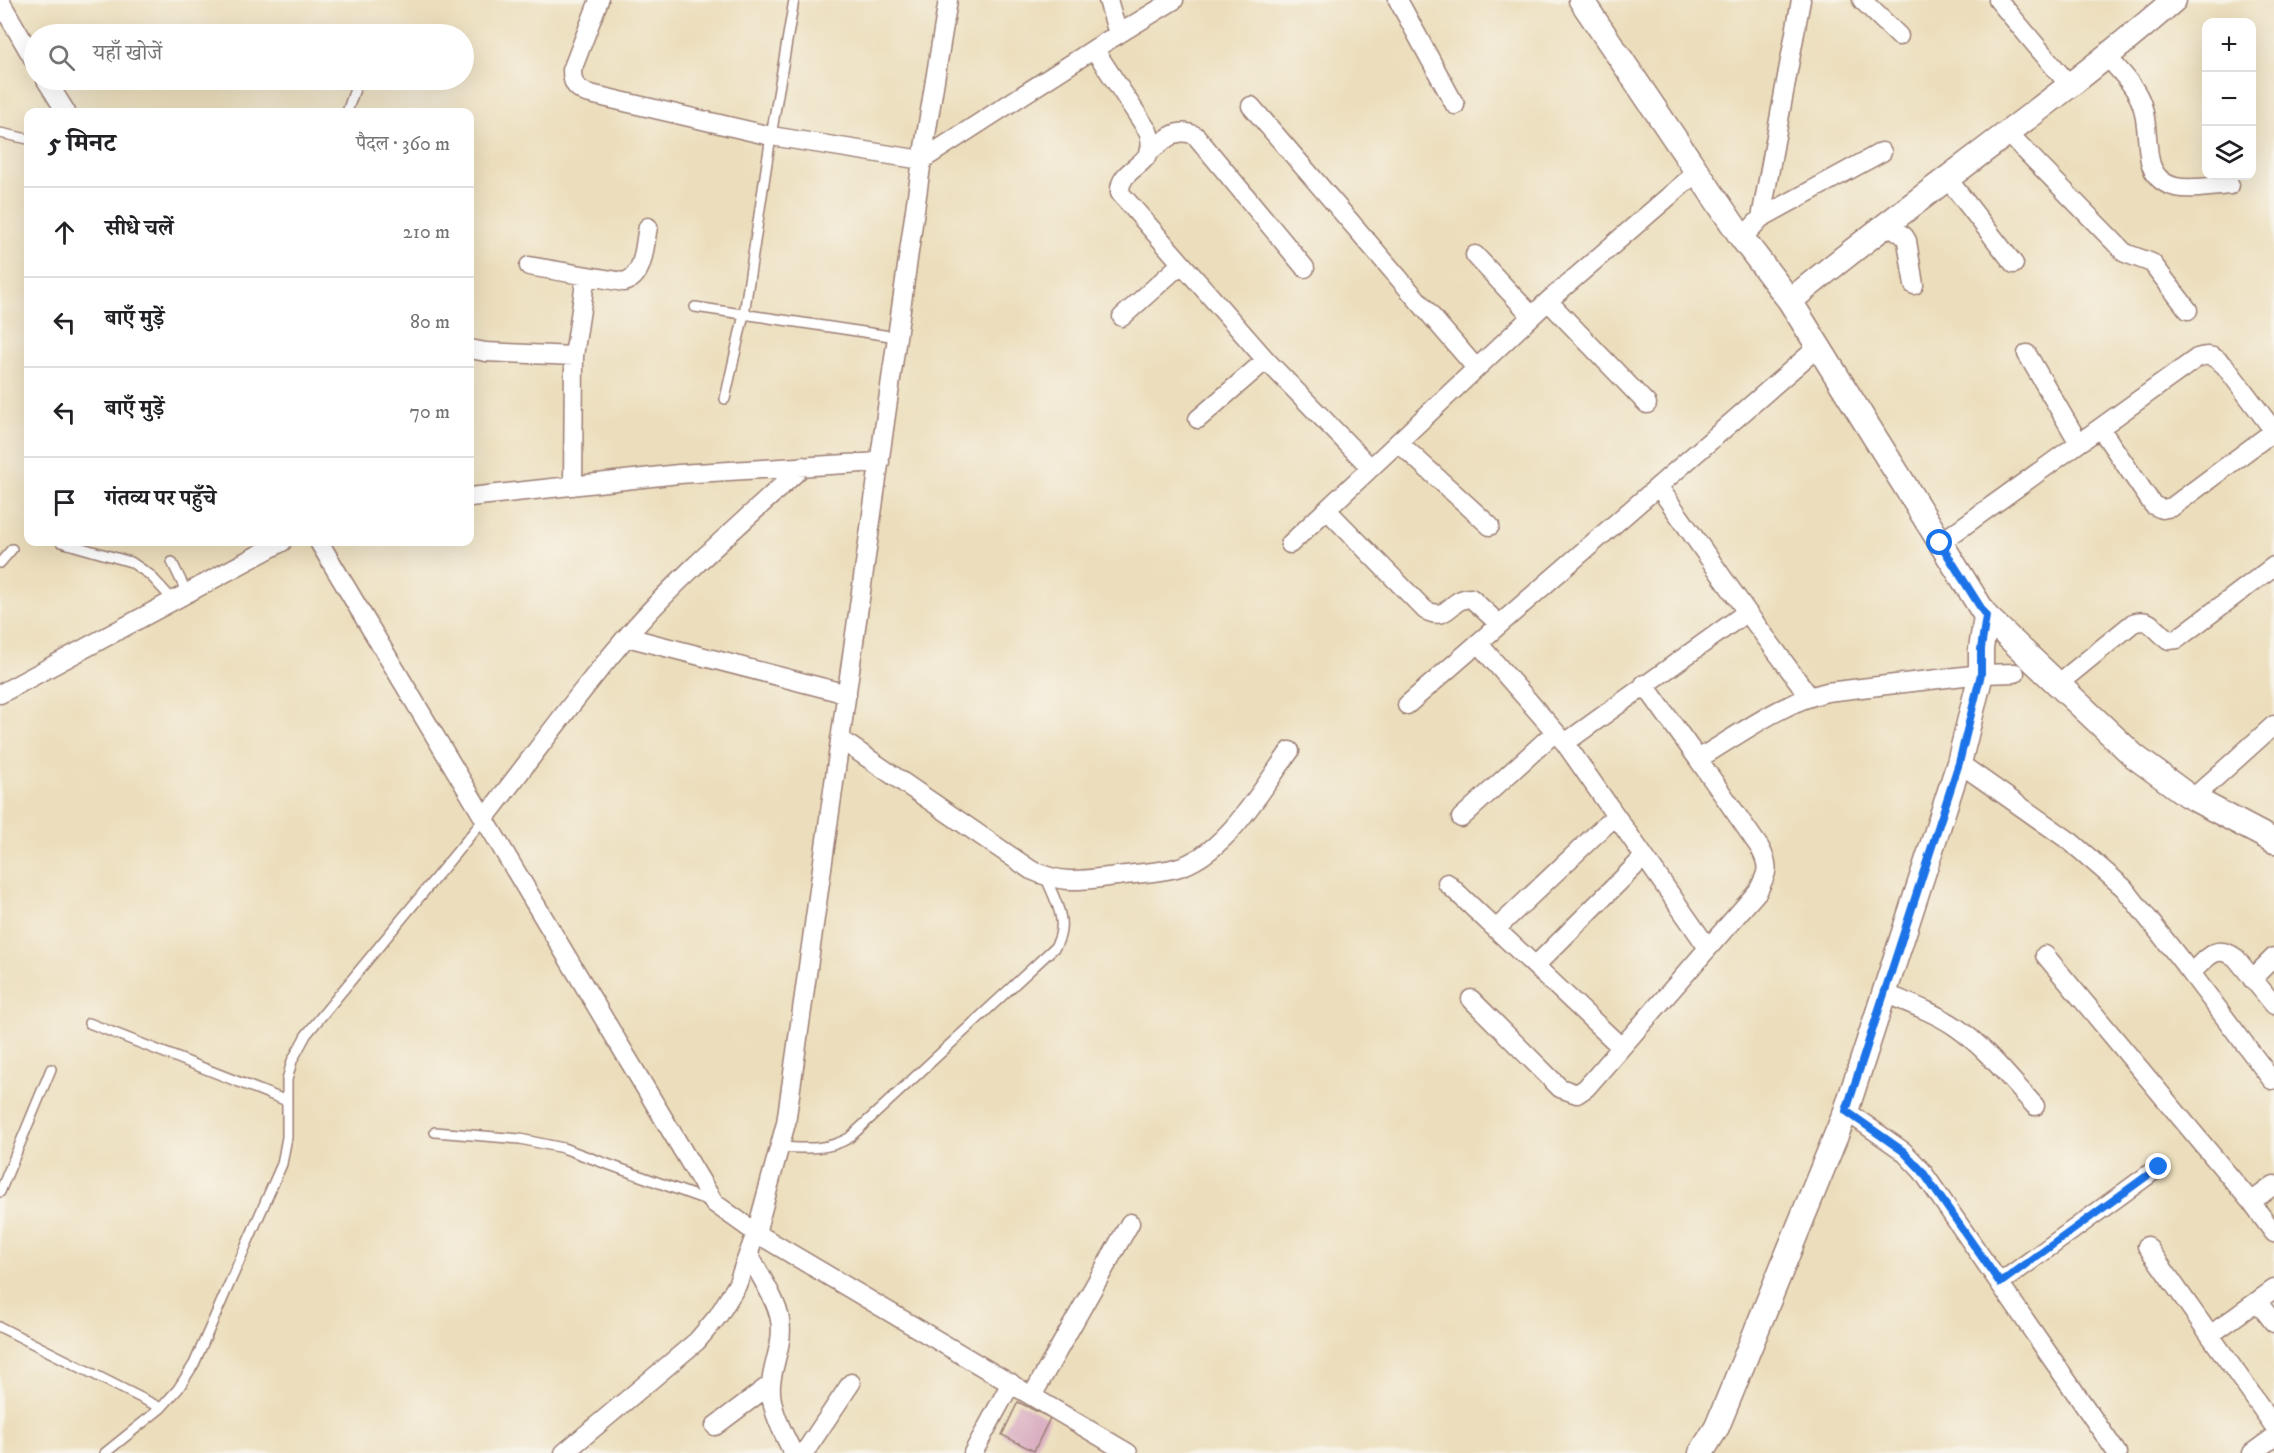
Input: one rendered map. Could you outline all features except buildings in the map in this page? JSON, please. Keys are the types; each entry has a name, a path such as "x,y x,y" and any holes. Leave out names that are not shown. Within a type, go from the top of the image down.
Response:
{"street":[{"path":"599,0 572,70 572,78 576,87 586,93 771,136 922,160 1174,0"},
{"path":"564,1453 697,1341 718,1316 736,1285 749,1254 780,1147 786,1123 922,160 948,0"},
{"path":"1108,0 1118,34"},
{"path":"1398,0 1455,105"},
{"path":"1581,0 1742,238 1806,327 1986,616 2134,756 2193,798 2274,842"},
{"path":"1761,218 1801,0"},
{"path":"1862,0 1899,36"},
{"path":"1998,0 2070,86"},
{"path":"1407,705 1658,486 1806,327 1887,224 2070,86 2174,0"},
{"path":"0,1 24,43"},
{"path":"1094,49 1148,131 1152,141 1151,150 1145,160 1119,184 1120,193 1266,360 1371,468"},
{"path":"2107,56 2136,92 2142,105 2150,162 2160,179 2169,186 2180,189 2230,185"},
{"path":"52,90 64,108"},
{"path":"1251,106 1476,368"},
{"path":"1151,150 1176,133 1187,131 1196,136 1305,268"},
{"path":"2008,133 2126,253 2152,263 2188,310"},
{"path":"1742,238 1761,218 1882,152"},
{"path":"1290,544 1548,301 1697,172"},
{"path":"1947,178 2014,264"},
{"path":"1887,224 1908,241 1914,285"},
{"path":"529,266 624,282 632,280 639,272 648,227"},
{"path":"1475,255 1532,316"},
{"path":"1122,317 1182,264"},
{"path":"573,486 574,356 586,276"},
{"path":"1548,301 1647,404"},
{"path":"474,350 574,356"},
{"path":"2027,354 2079,443"},
{"path":"1940,543 2197,357 2206,355 2215,357 2225,366 2274,431 2172,507 2162,509 2153,505 2100,428"},
{"path":"1198,419 1266,360"},
{"path":"1398,442 1490,526"},
{"path":"474,497 679,474 880,462"},
{"path":"484,819 627,637 666,594 803,466"},
{"path":"1658,486 1809,696"},
{"path":"1327,510 1425,610 1434,615 1443,614 1455,603 1471,598 1499,624"},
{"path":"0,694 275,546"},
{"path":"321,546 714,1203 756,1233 1032,1396 1104,1447 1128,1453"},
{"path":"2058,684 2133,623 2141,620 2150,622 2169,640 2177,639 2274,566"},
{"path":"1461,818 1560,738 1644,684 1747,612"},
{"path":"1701,1453 1717,1427 1846,1111 1959,763 1981,674 1981,649 1986,616"},
{"path":"627,637 847,694"},
{"path":"1478,643 1560,738 1708,948"},
{"path":"1698,759 1789,705 1809,696 1981,674 2015,673"},
{"path":"1471,999 1560,1088 1577,1094 1586,1088 1758,891 1767,874 1767,860 1644,684"},
{"path":"2193,798 2274,725"},
{"path":"840,739 1031,870 1061,881 1080,881 1177,868 1203,855 1222,842 1290,752"},
{"path":"1959,763 2071,842 2124,888 2272,1080"},
{"path":"1496,929 1615,816"},
{"path":"1535,966 1644,857"},
{"path":"1447,883 1622,1047"},
{"path":"2191,973 2212,953 2220,950 2236,958 2274,1005"},
{"path":"2045,955 2251,1202 2274,1233"},
{"path":"2252,979 2274,957"},
{"path":"1884,993 1938,1017 1979,1045 2035,1106"},
{"path":"1846,1111 1903,1151 1922,1171 2117,1453"},
{"path":"2000,1283 2159,1167"},
{"path":"2251,1202 2274,1185"},
{"path":"1032,1396 1130,1223"},
{"path":"2147,1246 2274,1426"},
{"path":"749,1254 780,1318 781,1336 771,1384 772,1401 779,1424 793,1453"},
{"path":"2210,1335 2274,1288"},
{"path":"2257,1301 2274,1323"},
{"path":"804,1453 851,1383"},
{"path":"973,1453 1011,1383"},
{"path":"715,1426 771,1384"},
{"path":"2252,1453 2274,1437"}],"lane":[{"path":"725,399 744,314 794,0"},
{"path":"348,108 355,90"},
{"path":"0,133 24,138"},
{"path":"695,307 897,337"},
{"path":"75,546 131,562 180,597"},
{"path":"0,563 12,549"},
{"path":"172,562 180,597"},
{"path":"105,1453 161,1408 178,1389 194,1364 282,1164 287,1137 287,1080 292,1061 306,1035 484,819"},
{"path":"780,1147 818,1149 836,1146 849,1138 1055,947 1063,926 1045,876"},
{"path":"89,1023 287,1101"},
{"path":"0,1192 51,1069"},
{"path":"435,1132 520,1139 563,1148 714,1203"},
{"path":"0,1327 161,1408"}],"route":[{"path":"1940,543 1986,616 1981,649 1981,674 1959,763 1846,1111 1882,1134 1922,1171 2000,1283 2159,1167"}]}
